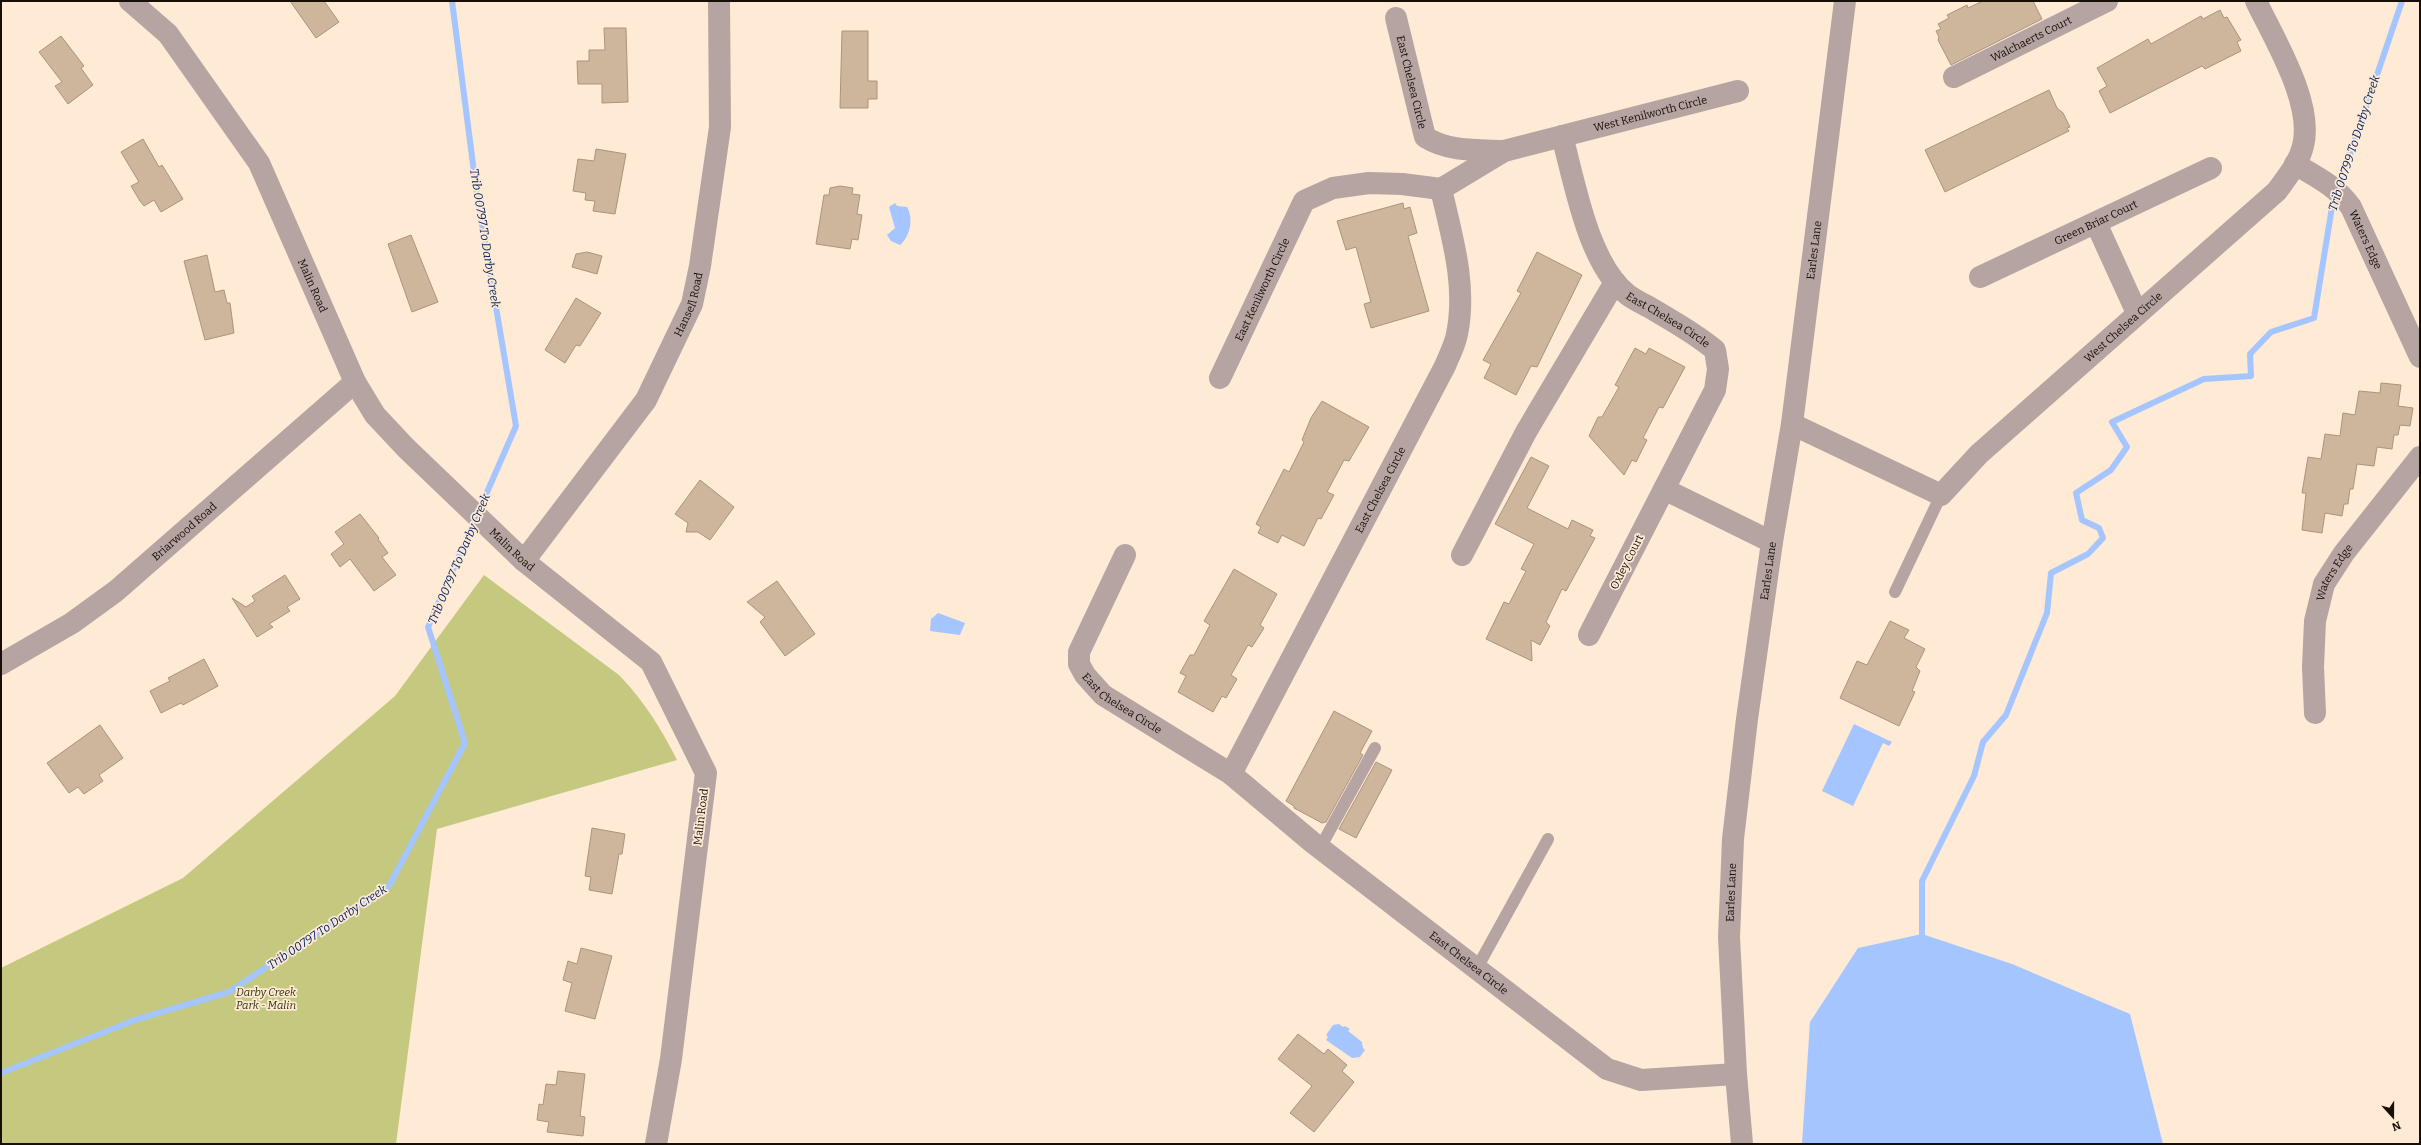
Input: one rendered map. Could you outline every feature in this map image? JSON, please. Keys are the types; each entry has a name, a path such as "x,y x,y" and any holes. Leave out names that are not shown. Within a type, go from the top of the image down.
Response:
{"street":[{"name":"Malin Road","path":"130,1 168,34 259,163 355,382 375,415 406,448 524,561 651,662 706,773 672,1052 656,1144"},
{"name":"Hansell Road","path":"524,561 646,400 692,304 700,266 720,128 719,1"},
{"name":"Earles Lane","path":"1742,1144 1736,1074 1729,937 1734,839 1747,719 1772,542 1792,424 1845,1"},
{"name":"Walchaerts Court","path":"1954,77 2107,1"},
{"name":"West Chelsea Circle","path":"1940,495 1979,454 2277,191 2295,164 2303,146 2305,133 2300,102 2295,83 2256,1"},
{"name":"East Chelsea Circle","path":"1396,18 1425,137 1437,145 1451,148 1504,151"},
{"name":"West Kenilworth Circle","path":"1562,136 1738,91"},
{"name":"East Chelsea Circle","path":"1231,774 1445,366 1457,336 1461,313 1458,267 1441,189 1504,151 1562,136 1590,234 1600,259 1616,282 1628,295 1696,334 1715,350 1718,369 1714,390 1664,489"},
{"name":"Waters Edge","path":"2295,164 2330,184 2342,194 2351,207 2416,334 2420,356"},
{"name":"Green Briar Court","path":"1980,277 2211,168"},
{"name":"East Kenilworth Circle","path":"1220,378 1304,201 1333,188 1369,183 1402,184 1441,189"},
{"path":"2096,223 2137,313"},
{"name":"East Chelsea Circle","path":"1462,555 1526,432 1616,282"},
{"name":"Briarwood Road","path":"1,664 72,623 116,591 355,382"},
{"path":"1792,424 1940,495"},
{"name":"Waters Edge","path":"2315,713 2313,667 2315,621 2324,584 2344,553 2420,457"},
{"path":"1664,489 1772,542"},
{"name":"Oxley Court","path":"1589,635 1664,489"},
{"name":"East Chelsea Circle","path":"1125,555 1079,652 1079,664 1091,684 1104,695 1231,774 1320,848 1607,1068 1642,1080 1736,1074"}],"lane":[{"path":"1895,592 1940,495"},
{"path":"1320,848 1375,748"},
{"path":"1477,968 1548,840"}],"green space":[{"name":"Darby Creek Park - Malin","path":"484,575 619,675 651,715 677,760 437,829 396,1144 1,1144 1,968 183,878 395,696"}],"water":[{"path":"895,203 897,206 907,207 910,216 910,227 906,237 900,245 891,241 887,235 895,228 889,207"},
{"path":"938,613 965,623 960,635 930,631 931,619"},
{"path":"1854,724 1892,742 1889,746 1883,743 1853,806 1822,791"},
{"path":"1922,934 2012,964 2130,1014 2163,1144 1802,1144 1810,1022 1858,948"},
{"path":"1339,1024 1350,1029 1348,1031 1362,1042 1365,1050 1360,1057 1352,1058 1326,1040 1328,1037 1326,1035 1333,1025"}],"building":[{"path":"290,1 324,1 339,22 316,38"},
{"path":"1983,1 2033,1 2042,19 1951,65 1938,40 1939,37 1936,31 1941,29 1938,24 1949,18 1947,15 1967,5 1968,8"},
{"path":"2220,10 2224,18 2227,17 2241,40 2237,42 2241,51 2205,69 2202,66 2110,113 2099,91 2107,86 2097,68 2148,39 2151,44 2201,16 2203,19"},
{"path":"604,28 626,28 628,102 602,103 602,84 578,84 577,61 589,61 589,50 605,50"},
{"path":"842,31 868,31 868,81 877,81 877,99 868,99 868,108 840,108"},
{"path":"61,36 84,66 81,68 93,85 68,104 55,86 62,82 39,52"},
{"path":"2049,90 2057,108 2063,113 2070,127 2067,128 2069,131 1945,192 1925,150"},
{"path":"143,139 159,167 162,165 183,199 161,212 154,200 144,206 140,201 131,186 139,182 121,152"},
{"path":"596,149 626,154 615,214 593,211 595,201 585,200 586,193 573,191 578,159 594,161"},
{"path":"840,186 853,188 852,194 860,195 857,214 862,215 858,240 852,239 850,249 816,244 824,195 829,195 830,188"},
{"path":"1403,203 1404,209 1410,207 1417,233 1408,236 1429,311 1371,328 1364,304 1371,302 1356,247 1346,250 1337,221"},
{"path":"411,235 438,302 412,312 388,244"},
{"path":"587,252 602,256 597,274 572,267 576,254"},
{"path":"1537,252 1582,275 1537,367 1531,366 1516,395 1484,378 1491,364 1483,360 1521,293 1517,291"},
{"path":"207,255 215,292 224,290 227,303 230,303 234,333 205,340 184,261"},
{"path":"576,298 601,313 580,346 576,345 565,363 545,350"},
{"path":"1635,348 1646,354 1649,348 1685,367 1663,408 1659,407 1643,438 1647,440 1636,462 1632,460 1624,475 1589,436 1598,417 1602,417 1619,387 1615,385"},
{"path":"2381,383 2401,385 2398,406 2413,408 2410,426 2400,425 2398,435 2394,435 2392,449 2377,447 2374,466 2357,464 2353,489 2350,489 2348,504 2344,504 2342,516 2325,513 2322,533 2302,530 2306,493 2302,493 2308,457 2321,459 2325,434 2340,436 2343,413 2355,415 2359,391 2380,393"},
{"path":"1322,401 1369,427 1349,461 1344,460 1327,492 1334,495 1321,519 1318,518 1304,546 1282,535 1278,543 1258,533 1261,527 1256,524 1284,469 1289,472 1304,442 1302,440 1311,418"},
{"path":"1531,457 1549,466 1527,508 1568,529 1572,520 1593,530 1590,536 1595,538 1566,591 1562,589 1546,622 1550,626 1540,645 1531,640 1532,661 1486,639 1504,602 1509,604 1526,571 1521,569 1534,544 1495,524"},
{"path":"700,480 734,507 710,540 698,532 686,532 688,523 675,514"},
{"path":"360,514 379,538 378,539 388,553 382,557 396,575 374,591 350,559 340,567 331,554 344,544 335,532"},
{"path":"1234,569 1277,594 1260,625 1264,628 1252,647 1248,645 1231,675 1237,679 1226,698 1222,696 1213,712 1178,692 1186,676 1180,673 1190,655 1194,655 1210,625 1204,621"},
{"path":"285,575 300,599 287,607 290,611 269,624 273,627 257,637 232,598 246,607 255,601 252,596"},
{"path":"777,581 815,634 785,656 760,622 765,617 747,602"},
{"path":"1890,621 1909,630 1904,638 1925,649 1916,667 1920,671 1912,691 1915,692 1899,726 1840,698 1857,661 1867,665"},
{"path":"204,659 218,686 183,705 181,703 161,713 150,691 170,681 168,678"},
{"path":"1334,711 1372,731 1360,753 1363,755 1326,822 1322,823 1294,808 1294,806 1286,801"},
{"path":"100,725 123,758 99,775 103,781 84,794 78,787 69,793 47,763"},
{"path":"1376,762 1392,770 1356,838 1339,829"},
{"path":"592,828 625,834 622,854 619,854 612,894 589,890 591,877 585,876"},
{"path":"581,948 612,956 595,1019 565,1011 572,983 563,980 568,961 577,964"},
{"path":"1298,1034 1324,1054 1328,1049 1347,1065 1342,1071 1354,1082 1314,1132 1290,1113 1312,1086 1278,1059"},
{"path":"558,1071 585,1074 580,1116 585,1117 583,1136 547,1132 549,1122 537,1120 539,1104 543,1105 546,1084 556,1085"}],"waterway":[{"name":"Trib 00797 To Darby Creek","path":"1,1073 135,1020 229,992 389,886 465,743 428,627 516,426 476,188 452,1"},
{"name":"Trib 00799 To Darby Creek","path":"2339,187 2402,1"},
{"name":"Trib 00799 To Darby Creek","path":"1922,934 1922,881 1974,776 1983,742 2006,715 2047,613 2051,573 2088,554 2103,538 2099,528 2082,520 2076,493 2111,470 2127,447 2112,422 2204,379 2251,376 2250,354 2271,332 2314,318 2332,207 2336,195"}]}
